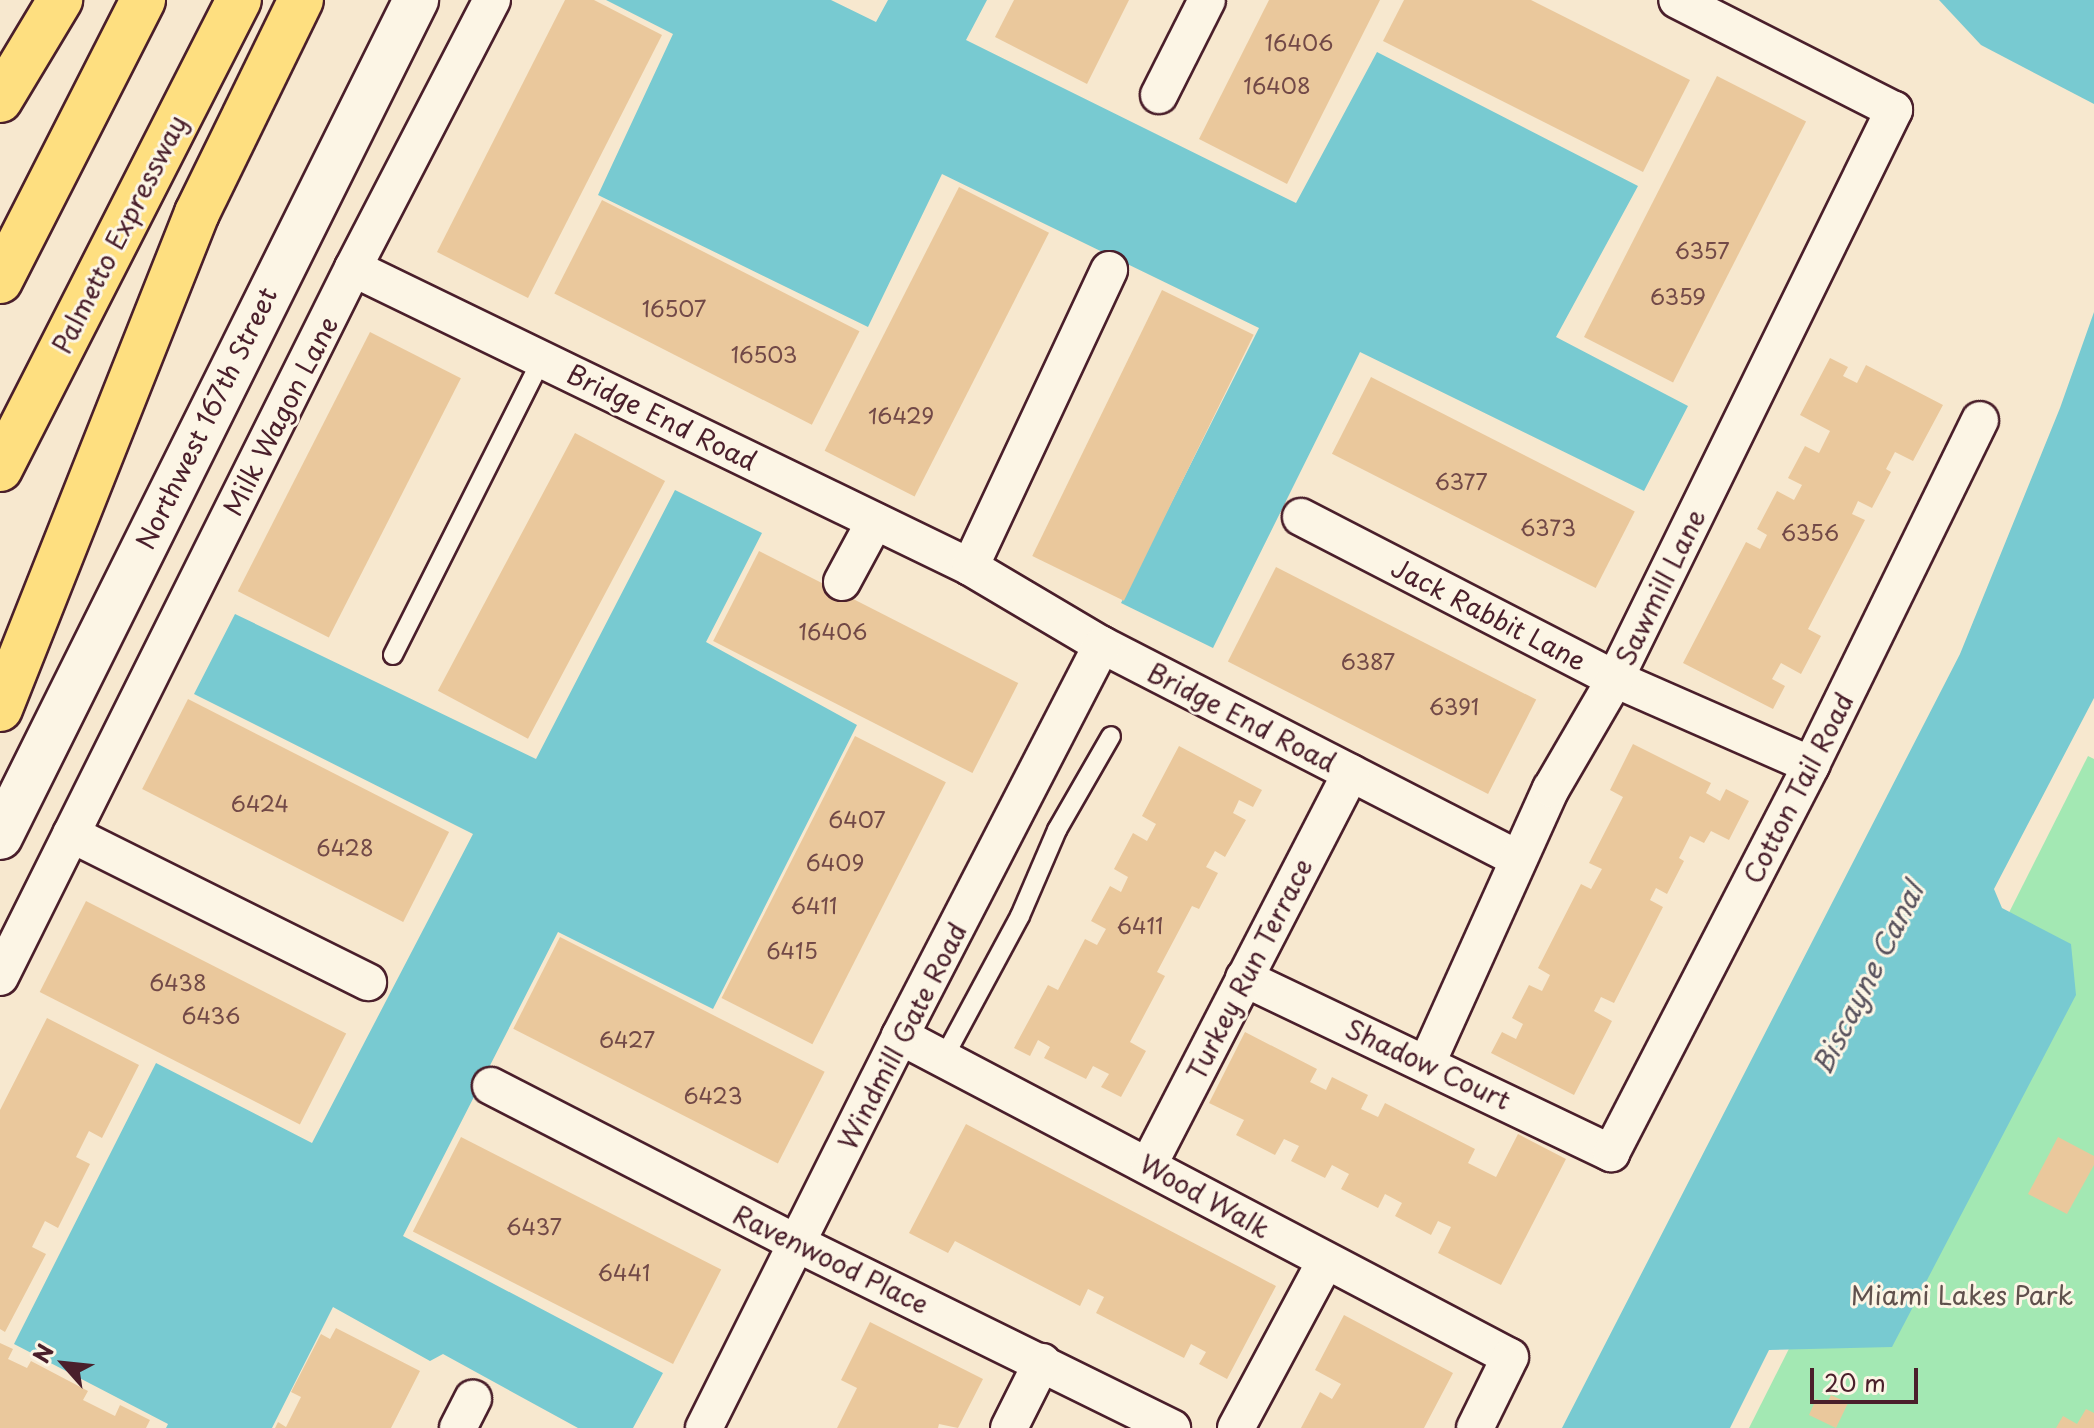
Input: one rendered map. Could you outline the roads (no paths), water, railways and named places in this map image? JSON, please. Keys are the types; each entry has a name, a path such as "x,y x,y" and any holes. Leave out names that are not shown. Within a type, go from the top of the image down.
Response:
{"highway":[{"path":"0,100 60,0"},
{"path":"0,281 143,0"},
{"name":"Palmetto Expressway","path":"0,469 239,0"},
{"path":"0,709 197,213 301,0"}],"street":[{"name":"Northwest 167th Street","path":"0,837 416,0"},
{"name":"Milk Wagon Lane","path":"0,977 353,268 492,0"},
{"path":"1159,95 1207,0"},
{"name":"Sawmill Lane","path":"1427,1063 1551,789 1615,679 1894,110 1677,0"},
{"name":"Bridge End Road","path":"353,268 970,567 1102,645 1518,859"},
{"path":"970,567 1109,270"},
{"name":"Cotton Tail Road","path":"1611,1153 1811,765 1980,420"},
{"name":"Jack Rabbit Lane","path":"1301,517 1615,679 1811,765"},
{"path":"842,582 875,521"},
{"name":"Windmill Gate Road","path":"704,1428 900,1036 1102,645"},
{"name":"Turkey Run Terrace","path":"1149,1164 1351,773"},
{"path":"71,834 368,982"},
{"name":"Shadow Court","path":"1244,978 1611,1153"},
{"name":"Wood Walk","path":"900,1036 1149,1164 1325,1262 1510,1357 1475,1428"},
{"name":"Ravenwood Place","path":"491,1086 798,1244 1172,1428"},
{"path":"1236,1428 1325,1262"},
{"path":"1009,1428 1042,1362"}],"lane":[{"path":"393,655 542,359"},
{"path":"943,1059 1020,916 1057,830 1111,736"}],"water":[{"path":"606,0 831,0 876,22 888,0 987,0 966,40 1296,203 1377,52 1638,186 1556,337 1688,406 1644,491 1360,352 1213,648 1121,603 1259,328 942,174 868,327 598,195 673,34"},
{"path":"1939,0 2094,0 2094,104 1981,45"},
{"name":"Biscayne Canal","path":"2094,312 2094,698 1994,889 2002,908 2071,944 2076,995 1892,1347 1769,1350 1730,1428 1562,1428 1960,654 2060,408"},
{"path":"675,490 762,533 706,642 857,725 713,1009 558,932 403,1236 663,1373 633,1428 578,1428 443,1354 430,1361 333,1307 272,1428 166,1428 168,1424 14,1344 156,1063 312,1143 473,834 194,694 235,614 536,759"}],"park label":[{"name":"Miami Lakes Park","path":"1962,1295"}]}
